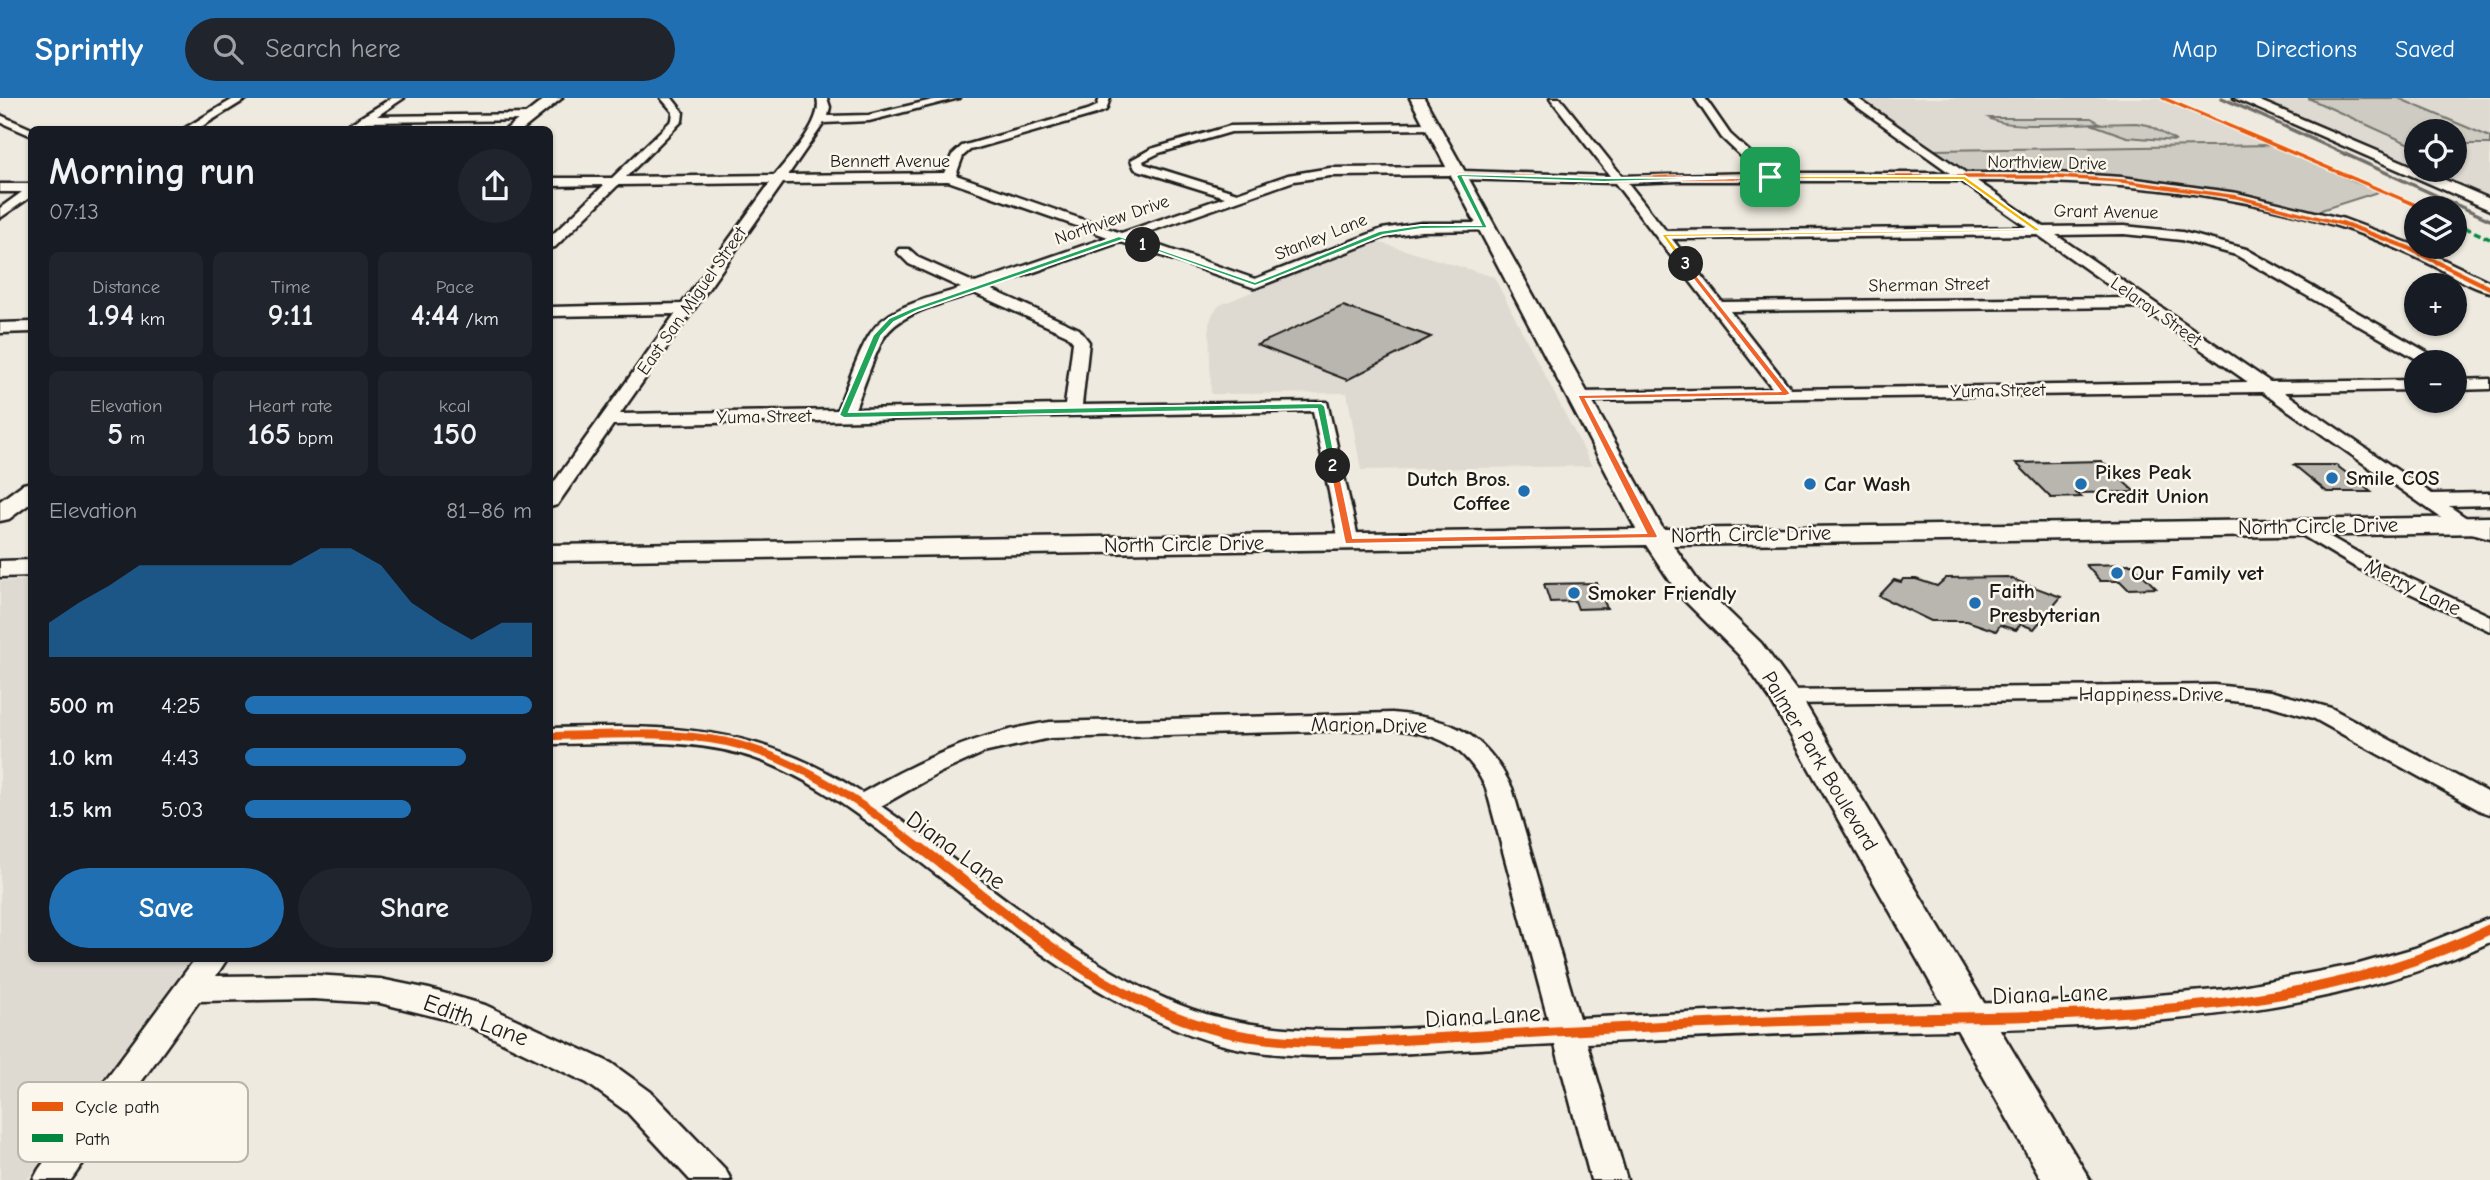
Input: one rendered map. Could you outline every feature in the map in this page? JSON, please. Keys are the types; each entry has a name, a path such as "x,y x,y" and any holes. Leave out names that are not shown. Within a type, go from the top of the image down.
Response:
{"main road":[{"path":"517,126 555,98"},
{"name":"Palmer Park Boulevard","path":"1417,98 1653,536 1690,590 1750,649 1785,697 2067,1180"},
{"path":"2241,98 2490,205"},
{"path":"0,513 28,492"},
{"name":"North Circle Drive","path":"553,553 2477,525"},
{"path":"0,551 28,551"},
{"path":"0,569 28,568"}],"street":[{"path":"352,126 399,98"},
{"path":"553,241 677,121 678,112 666,98"},
{"path":"822,98 825,107 821,120 869,118 954,98"},
{"path":"948,177 958,155 967,148 1092,112 1102,108 1105,98"},
{"path":"1555,98 1786,394"},
{"path":"1700,98 1726,136 1770,177"},
{"name":"Lelaray Street","path":"1850,98 2428,500 2490,532"},
{"path":"214,105 239,101"},
{"path":"194,126 239,101"},
{"path":"363,119 529,117"},
{"path":"0,118 28,131"},
{"name":"East San Miguel Street","path":"553,497 821,120"},
{"path":"1238,197 1146,169 1139,166 1137,160 1155,151 1230,130 1431,126"},
{"name":"Northview Drive","path":"844,415 883,327 902,314 1292,178 1316,173 1458,173 1619,179 2098,179 2201,191 2317,215 2406,247 2490,288"},
{"name":"Bennett Avenue","path":"553,182 948,177 1255,284"},
{"path":"0,188 28,189"},
{"path":"0,214 28,192"},
{"name":"Stanley Lane","path":"1255,284 1382,233 1421,227 1486,227"},
{"name":"Grant Avenue","path":"1663,235 2143,231 2222,245 2255,258 2412,350"},
{"path":"904,252 914,261 1058,323 1073,332 1081,342 1073,410"},
{"name":"Sherman Street","path":"1718,307 2140,302"},
{"path":"553,311 687,309"},
{"path":"0,328 28,327"},
{"path":"2467,382 2490,384"},
{"name":"Yuma Street","path":"1580,397 2404,385"},
{"name":"Yuma Street","path":"609,419 1321,406 1349,542"},
{"path":"2428,500 2490,499"},
{"name":"Merry Lane","path":"2302,527 2362,563 2490,624"},
{"name":"Happiness Drive","path":"1785,697 2214,692 2261,697 2294,703 2322,713 2490,805"},
{"name":"Marion Drive","path":"862,805 957,752 990,740 1022,733 1392,721 1416,722 1438,727 1478,752 1491,769 1609,1180"},
{"name":"Diana Lane","path":"553,736 661,735 749,747 827,781 1118,991 1186,1020 1220,1030 1302,1042 1348,1043 1566,1031 2167,1009 2284,993 2394,967 2490,929"},
{"path":"122,1082 210,962"},
{"name":"Edith Lane","path":"190,989 313,987 380,991 474,1014 599,1073 639,1102 713,1180"},
{"path":"51,1180 64,1162"}],"shaded area":[{"path":"1858,98 2159,98 2275,145 1933,150"},
{"path":"2253,98 2490,98 2490,199 2450,182 2467,182 2467,119 2404,119 2404,162"},
{"path":"2308,98 2398,98 2448,119 2404,119 2404,142"},
{"path":"1989,118 2091,118 2100,123 2026,125 1998,122"},
{"path":"2091,124 2148,125 2176,141 2127,137"},
{"path":"2467,127 2490,137 2490,144 2467,144"},
{"path":"2275,145 2381,191 2315,212 2226,192 1971,175 1933,150"},
{"path":"1375,241 1494,277 1592,466 1361,470 1347,393 1211,394 1209,324 1220,305"},
{"path":"28,580 28,962 189,962 100,1082 18,1082 18,1162 40,1162 27,1180 0,1180 0,581"}],"building":[{"path":"1343,306 1431,337 1347,380 1257,345"},
{"name":"Pikes Peak Credit Union","path":"2101,461 2135,492 2076,493 2081,497 2051,498 2016,463"},
{"name":"Smile COS","path":"2294,465 2336,465 2371,492 2327,492"},
{"name":"Our Family vet","path":"2132,564 2156,588 2128,589 2120,581 2100,581 2086,565"},
{"name":"Faith Presbyterian","path":"2007,577 2061,597 2034,629 2021,624 2016,630 2000,625 1996,631 1967,621 1931,621 1879,596 1894,580 1901,582 1903,579 1916,579 1937,586 1946,578"},
{"name":"Smoker Friendly","path":"1596,583 1607,608 1578,609 1575,601 1550,602 1544,584"}],"waterway":[{"path":"2222,98 2490,220"}],"marked path":[{"path":"2467,228 2490,239"}],"cycle path":[{"path":"2163,98 2404,200"},
{"path":"1459,175 1604,180 1678,177 2057,177 2122,181 2237,197 2339,222 2406,247 2490,288"},
{"path":"553,736 650,734 700,738 749,748 793,764 833,786 871,812 1055,949 1094,974 1174,1015 1217,1030 1266,1039 1348,1043 1758,1022 2022,1016 2158,1009 2226,1002 2359,976 2443,950 2490,929"}],"place":[{"name":"Smile COS","path":"2332,478"},
{"name":"Car Wash","path":"1810,484"},
{"name":"Pikes Peak Credit Union","path":"2081,484"},
{"name":"Dutch Bros. Coffee","path":"1524,491"},
{"name":"Our Family vet","path":"2117,573"},
{"name":"Smoker Friendly","path":"1574,593"},
{"name":"Faith Presbyterian","path":"1975,603"}],"route":[{"path":"1517,175 1604,180 1770,177 1965,178 2039,231 1663,235 1786,394 1580,397 1653,536 1349,542 1321,406 844,415 877,335 891,320 914,309 1122,238 1255,284 1382,233 1421,227 1486,227 1459,176 1517,175"}]}
